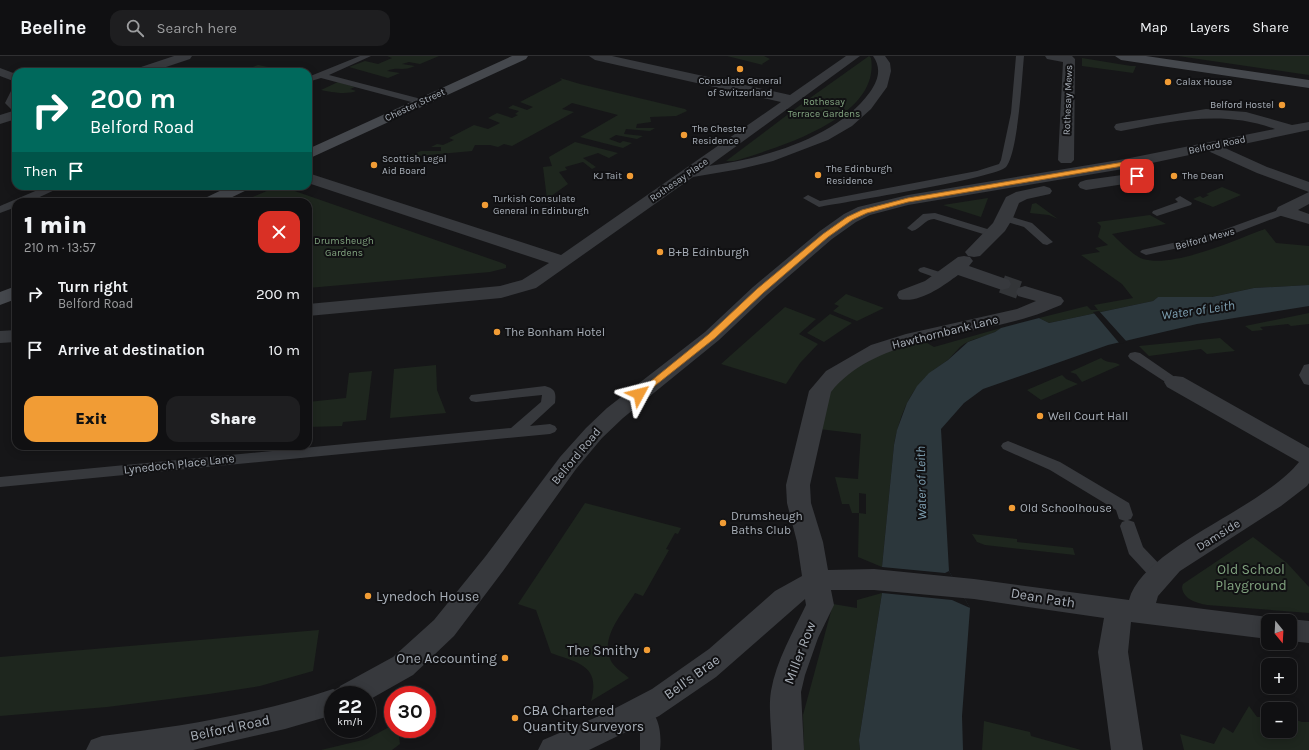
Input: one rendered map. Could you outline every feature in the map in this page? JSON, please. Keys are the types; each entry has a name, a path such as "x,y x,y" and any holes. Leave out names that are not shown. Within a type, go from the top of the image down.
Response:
{"street":[{"path":"151,68 186,56"},
{"name":"Chester Street","path":"312,153 522,56"},
{"path":"595,56 792,100"},
{"name":"Rothesay Place","path":"563,262 854,56"},
{"path":"688,174 762,160 804,146 832,132 863,109 877,93 886,70 884,63 879,56"},
{"name":"Rothesay Mews","path":"1051,56 1069,59 1066,160"},
{"path":"1120,56 1309,84"},
{"path":"0,72 12,76"},
{"path":"1121,127 1203,112 1217,112 1260,118 1291,130"},
{"path":"0,120 12,116"},
{"name":"Belford Road","path":"1008,210 1016,197 1028,193 1133,174 1211,147 1309,126"},
{"path":"1211,147 1248,164 1309,187"},
{"path":"1248,164 1276,165 1309,171"},
{"name":"Belford Road","path":"367,686 403,666 444,628 494,564 568,463 594,433 615,413 712,336 760,291 838,226 864,211 896,203 1133,174"},
{"path":"312,179 563,262"},
{"path":"218,198 234,190"},
{"name":"Belford Mews","path":"1284,211 1309,197"},
{"path":"904,294 932,285 960,264 993,234 1008,210"},
{"path":"1284,211 1309,219"},
{"path":"312,310 509,291 529,284 563,262"},
{"path":"960,264 1002,284"},
{"name":"Hawthornbank Lane","path":"817,582 810,542 799,503 799,477 820,391 833,376 846,366 868,354 899,342 1023,313 1054,301 1025,292"},
{"path":"0,299 12,294"},
{"path":"0,337 12,336"},
{"path":"1175,382 1309,458"},
{"name":"Damside","path":"1127,750 1113,652 1130,611 1159,575 1171,564 1272,500 1298,480 1309,466"},
{"name":"Dean Path","path":"817,582 859,579 976,589 1130,611 1261,627"},
{"name":"Bell's Brae","path":"554,750 596,733 640,712 698,674 785,599 797,591 817,582"},
{"name":"Miller Row","path":"788,750 786,692 796,657 820,605 817,582"},
{"path":"1297,631 1309,632"},
{"name":"Belford Road","path":"102,750 171,741 226,730 311,710 324,705"}],"lane":[{"path":"312,78 368,56"},
{"path":"808,198 819,204 979,174 1002,166 1006,160 1015,113 1020,56"},
{"path":"321,74 422,102"},
{"path":"30,198 49,190"},
{"path":"1157,213 1187,203 1180,199"},
{"path":"0,210 12,206"},
{"path":"1008,210 1047,242"},
{"name":"Belford Mews","path":"1146,252 1220,237 1284,211"},
{"path":"912,228 927,216 935,216 993,234"},
{"path":"924,270 960,264"},
{"path":"1134,360 1157,376 1175,382"},
{"path":"1309,368 1306,375 1309,381"},
{"path":"476,398 545,390 548,392 548,403 515,432"},
{"name":"Lynedoch Place Lane","path":"0,482 550,429"},
{"path":"1008,446 1055,466 1122,508 1127,520 1135,550 1159,575"},
{"path":"640,712 649,721 652,729 650,750"}],"green space":[{"path":"387,56 439,56 420,64 409,62 402,64 415,66 406,69 394,69 387,71 400,73 388,78 349,67 365,61 378,64 392,58"},
{"path":"727,56 764,56 770,59 762,64 763,65"},
{"name":"Rothesay Terrace Gardens","path":"869,56 871,58 870,79 860,98 843,114 799,139 734,161 726,161 803,103"},
{"path":"1178,56 1309,56 1309,75 1295,73"},
{"path":"1082,58 1136,66 1133,73 1082,66"},
{"path":"258,65 274,68 250,68"},
{"path":"560,78 685,109 687,111 676,116 650,117 651,122 637,124 636,128 655,128 650,131 626,129 624,134 643,136 637,139 616,135 609,139 620,143 623,141 632,143 623,148 580,137 618,115 572,103 562,109 574,112 512,146 504,144 498,147 490,145 475,145 472,151 406,157 421,151 441,151 441,147 431,147 437,144 443,145 454,140 449,138 474,125 488,129 500,123 488,118 497,113 512,118 518,115 515,114 519,111 508,108 513,105 527,110 533,107 520,102 562,80"},
{"path":"338,82 355,87 350,89 356,91 343,93 321,90"},
{"path":"575,142 618,153 609,158 598,153 583,158 596,167 592,169 583,162 565,167 567,170 559,172 568,184 547,199 543,167 552,166 549,157"},
{"path":"1222,187 1241,195 1213,207 1193,199 1200,196 1203,198 1209,195 1206,194"},
{"name":"Drumsheugh Gardens","path":"269,190 292,190 502,263 506,265 506,268 490,272 312,288 312,198 250,198"},
{"path":"988,198 981,217 943,205"},
{"path":"1036,203 1058,219 1049,215 1030,213 1032,204"},
{"path":"1150,215 1166,224 1112,234 1140,258 1156,261 1171,260 1204,252 1265,229 1276,243 1309,246 1309,285 1254,288 1212,297 1158,297 1153,301 1049,323 1039,318 1087,306 1091,310 1098,310 1094,305 1133,298 1122,284 1081,255 1100,252 1095,248 1108,245 1098,237 1101,226 1097,222"},
{"path":"846,294 884,308 857,321 833,311 839,306 834,304"},
{"path":"785,307 816,319 799,334 818,344 800,363 786,384 721,364"},
{"path":"1309,313 1309,324 1291,326 1288,324 1260,327 1263,330 1252,331 1245,326"},
{"path":"830,314 852,323 824,342 807,333"},
{"path":"1001,328 968,342 958,349 949,359 931,372 922,381 915,389 906,406 894,445 882,567 858,557 859,513 852,513 849,504 842,504 835,477 858,479 861,434 819,429 826,394 841,376 881,354 914,343 927,343 934,347","holes":["859,493 866,494 866,514 859,513"]},
{"path":"1220,338 1235,351 1207,354 1201,349 1149,356 1139,346"},
{"path":"1101,358 1120,365 1082,382 1076,374 1070,372"},
{"path":"436,365 437,390 446,413 390,418 394,369"},
{"path":"372,371 366,420 343,422 342,426 312,427 312,402 346,398 349,373"},
{"path":"1062,375 1066,379 1078,384 1041,400 1027,390"},
{"path":"585,503 681,528 678,534 675,533 666,549 669,550 643,596 635,593 614,625 610,634 608,652 611,661 616,668 629,678 591,701 593,680 590,673 585,667 578,663 551,653 536,610 518,604"},
{"path":"972,534 1017,539 1017,542 1073,548 1075,555 985,545 977,542"},
{"name":"Old School Playground","path":"1253,537 1287,563 1309,587 1309,613 1207,605 1195,602 1185,595 1182,587 1183,584"},
{"path":"882,593 859,740 860,750 804,750 803,715 833,604 857,608 857,600"},
{"path":"319,630 313,671 260,686 107,707 0,716 0,657"},
{"path":"1249,706 1257,717 1261,717 1261,738 1297,738 1297,720 1309,722 1309,750 1184,750 1180,734 1214,744 1223,727 1233,733"},
{"path":"984,721 1030,732 1031,736 1081,750 982,750"},
{"path":"384,730 384,738 399,738 400,744 392,750 321,750 369,738 376,738 376,734"}],"water":[{"name":"Water of Leith","path":"1309,285 1309,306 1197,324 1108,345 983,389 964,403 941,429 949,571 970,608 962,716 963,750 860,750 859,740 882,593 882,567 894,445 897,430 907,403 917,386 929,373 948,360 968,342 995,332 1001,328 1039,318 1049,323 1153,301 1158,297 1212,297 1254,288"}],"pier":[{"path":"1099,311 1127,342 1120,344 1093,312"},
{"path":"882,567 945,573 949,571 970,608 952,600 882,593"}],"tunnel":[{"path":"1002,284 1025,292"}],"place":[{"name":"Consulate General of Switzerland","path":"740,69"},
{"name":"Calax House","path":"1168,82"},
{"name":"Belford Hostel","path":"1282,105"},
{"name":"The Chester Residence","path":"684,135"},
{"name":"Scottish Legal Aid Board","path":"374,165"},
{"name":"The Edinburgh Residence","path":"818,175"},
{"name":"KJ Tait","path":"630,176"},
{"name":"The Dean","path":"1174,176"},
{"name":"Turkish Consulate General in Edinburgh","path":"485,205"},
{"name":"B+B Edinburgh","path":"660,252"},
{"name":"The Bonham Hotel","path":"497,332"},
{"name":"Well Court Hall","path":"1040,416"},
{"name":"Old Schoolhouse","path":"1012,508"},
{"name":"Drumsheugh Baths Club","path":"723,523"},
{"name":"Lynedoch House","path":"368,596"},
{"name":"The Smithy","path":"647,650"},
{"name":"One Accounting","path":"505,658"},
{"name":"CBA Chartered Quantity Surveyors","path":"515,718"}],"route":[{"path":"639,394 712,336 760,291 826,235 850,218 864,211 908,200 1124,164 1136,171 1139,174 1137,176"}]}
